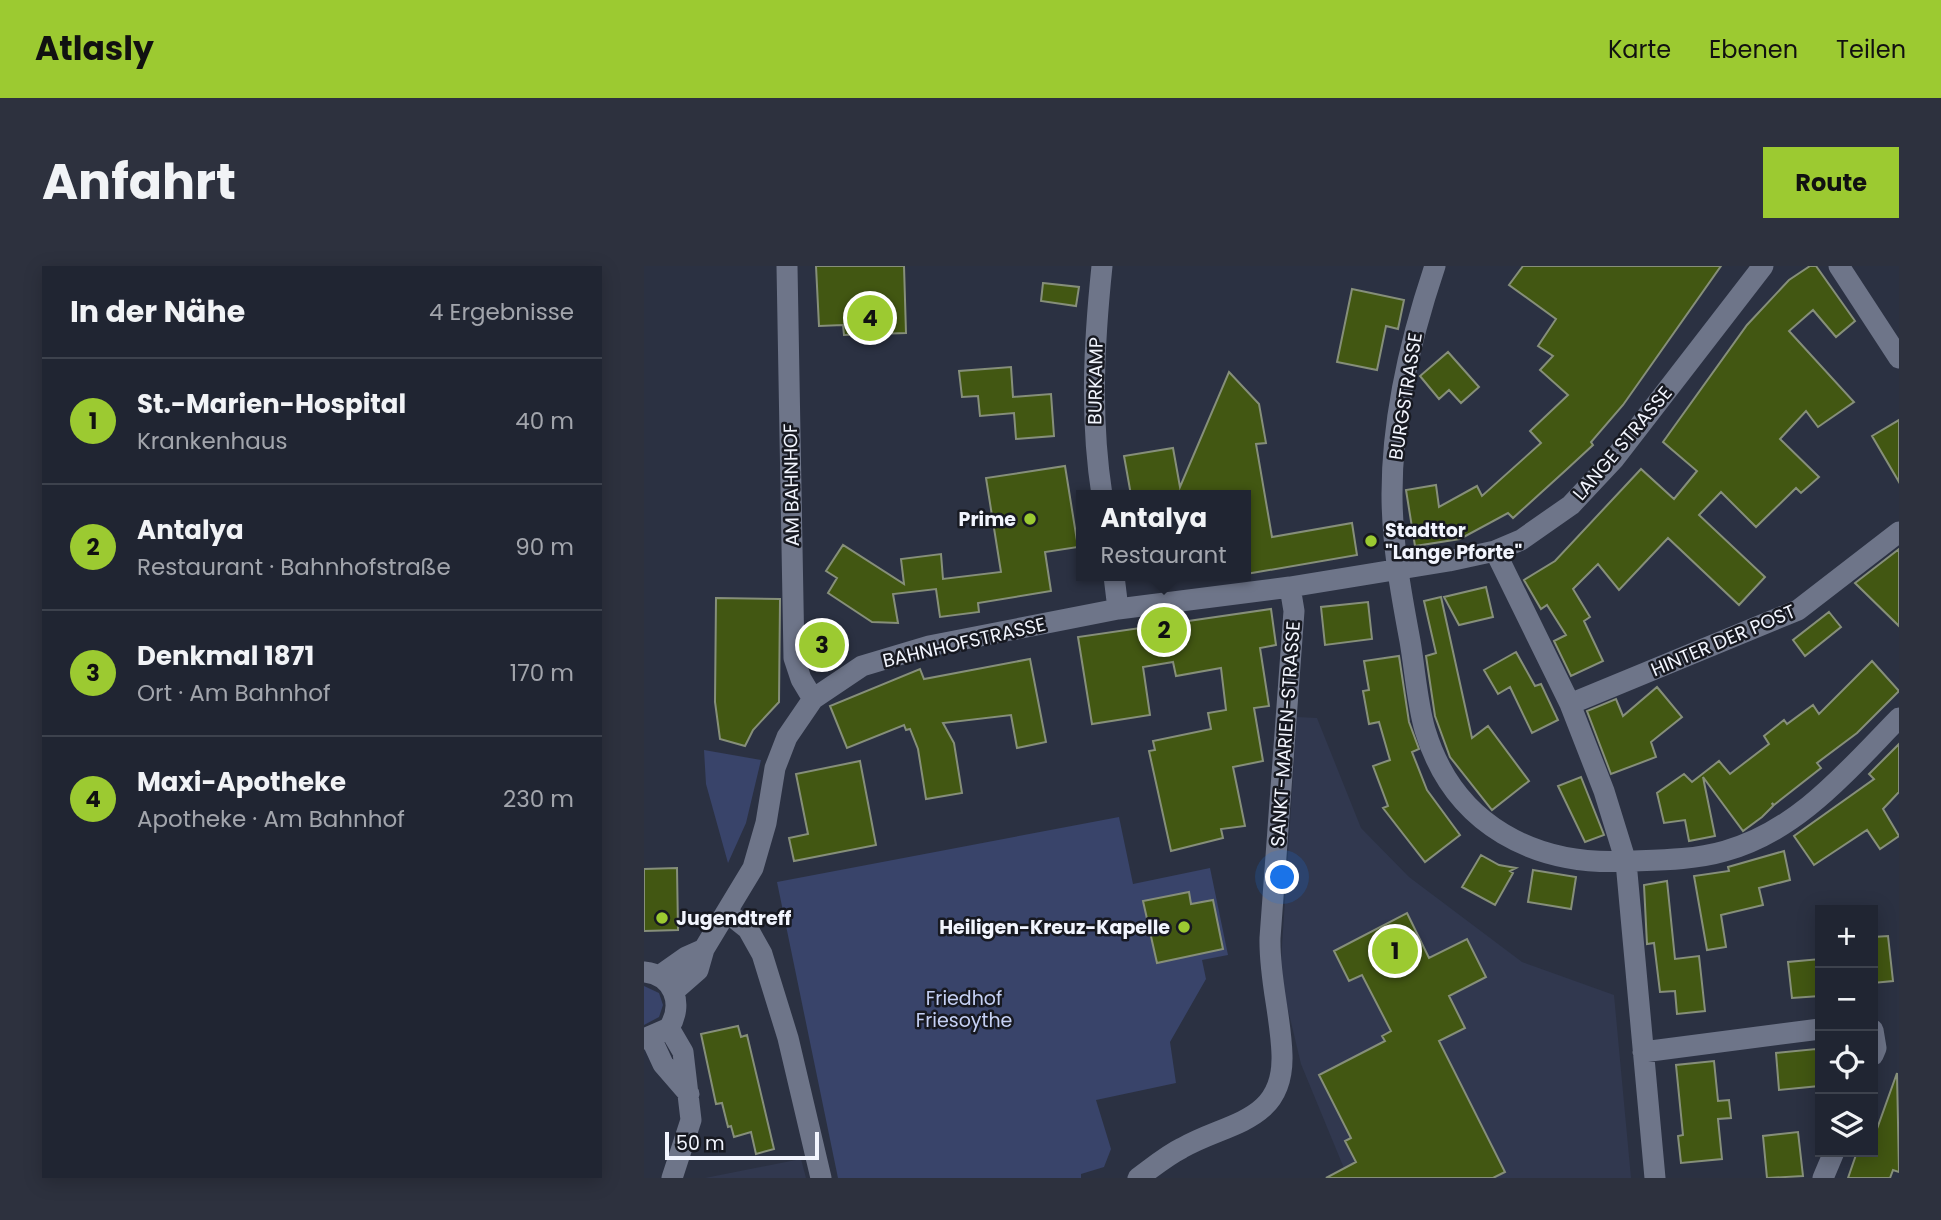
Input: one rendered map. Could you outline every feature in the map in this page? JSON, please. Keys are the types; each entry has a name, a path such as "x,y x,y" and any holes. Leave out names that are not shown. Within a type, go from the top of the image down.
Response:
{"street":[{"name":"AM BAHNHOF","path":"788,266 794,658 801,679 813,699"},
{"name":"BURKAMP","path":"1101,490 1093,410 1094,360 1102,266"},
{"name":"BURGSTRASSE","path":"1435,266 1415,326 1399,406 1392,495 1398,570 1425,730 1441,768 1462,797 1489,826 1547,855 1573,861 1678,859 1724,852 1767,836 1805,811 1899,718"},
{"name":"LANGE STRASSE","path":"1398,570 1495,551 1521,540 1570,505 1614,459 1763,266"},
{"path":"1839,266 1899,358"},
{"name":"HINTER DER POST","path":"1570,704 1798,610 1899,533"},
{"path":"1495,551 1570,704 1604,792 1626,862 1655,1178"},
{"name":"BAHNHOFSTRASSE","path":"654,1035 677,1010 659,980 698,970 704,949 753,868 766,823 775,768 788,737 813,699 862,666 929,646 1118,610 1398,570"},
{"path":"1115,581 1118,610"},
{"name":"SANKT-MARIEN-STRASSE","path":"1138,1178 1181,1148 1250,1118 1265,1108 1277,1092 1282,1055 1270,978 1270,938 1294,611 1290,587"},
{"path":"728,913 748,929 762,954 788,1038 821,1178"},
{"path":"1643,1052 1815,1030"},
{"path":"654,1035 663,1064 689,1094 691,1120 672,1178"},
{"path":"1823,1178 1832,1157"}],"shaded area":[{"path":"1297,717 1317,718 1361,828 1409,877 1522,962 1614,995 1631,1178 1348,1178 1301,1064 1280,976"},
{"path":"801,1159 806,1178 705,1178"}],"green space":[{"path":"704,750 761,760 746,823 728,863 706,784"},
{"name":"Friedhof Friesoythe","path":"1119,817 1133,884 1210,868 1228,955 1202,960 1206,979 1170,1042 1176,1083 1096,1100 1111,1149 1104,1167 1081,1174 1081,1178 838,1178 777,882"},
{"path":"644,986 659,993 663,1005 659,1017 644,1025"}],"building":[{"path":"816,266 904,266 906,333 844,335 843,325 819,326"},
{"path":"1523,266 1721,266 1623,405 1591,442 1593,445 1566,470 1513,518 1508,513 1460,539 1415,546 1406,490 1436,485 1439,507 1477,486 1482,496 1541,443 1530,431 1568,395 1540,370 1553,356 1538,346 1556,319 1509,285"},
{"path":"1810,266 1816,266 1855,321 1836,337 1813,310 1789,331 1854,402 1818,427 1806,411 1780,439 1819,477 1801,493 1796,488 1756,527 1721,492 1699,515 1765,577 1739,605 1668,538 1619,590 1598,564 1573,589 1590,617 1584,621 1603,661 1571,676 1554,641 1566,635 1547,605 1541,609 1524,580 1555,561 1641,469 1674,499 1697,471 1663,442 1747,325 1789,280"},
{"path":"1043,283 1079,287 1076,306 1041,301"},
{"path":"1352,289 1404,300 1398,329 1386,326 1377,370 1337,362"},
{"path":"1448,352 1479,387 1461,403 1449,390 1439,399 1420,376"},
{"path":"1011,367 1013,397 1051,394 1054,436 1016,439 1014,413 980,416 978,396 962,397 959,371"},
{"path":"1229,372 1259,404 1266,443 1256,444 1272,537 1352,523 1357,555 1251,573 1251,490 1130,490 1124,456 1173,448 1180,487"},
{"path":"1899,420 1899,482 1872,436"},
{"path":"1065,466 1076,547 1045,552 1051,591 978,603 979,612 940,617 936,589 893,594 898,623 872,622 828,593 837,578 826,571 843,545 904,584 901,559 941,554 943,579 1001,572 986,478"},
{"path":"1899,549 1899,626 1855,583"},
{"path":"1486,587 1493,617 1459,625 1444,597"},
{"path":"1441,597 1472,738 1488,726 1529,781 1492,810 1450,757 1435,716 1426,656 1436,653 1424,601"},
{"path":"716,598 780,599 779,702 753,730 745,746 720,739 715,702"},
{"path":"1368,602 1372,639 1325,645 1321,607"},
{"path":"1271,609 1276,645 1260,648 1269,706 1254,708 1263,761 1233,767 1245,826 1221,829 1223,838 1171,851 1149,751 1155,750 1153,741 1211,729 1208,713 1226,710 1221,668 1176,676 1173,662 1143,667 1150,715 1092,724 1078,637"},
{"path":"1829,612 1841,627 1805,656 1793,640"},
{"path":"1516,652 1535,686 1541,684 1558,720 1532,733 1510,687 1498,694 1484,670"},
{"path":"1399,656 1409,722 1419,749 1412,752 1427,790 1460,835 1425,862 1383,808 1388,806 1373,766 1390,760 1379,722 1369,724 1363,691 1369,690 1364,661"},
{"path":"1030,659 1046,742 1017,748 1011,715 943,723 954,743 962,793 926,799 918,749 910,729 906,730 904,725 847,748 830,706 920,669 924,679"},
{"path":"1872,661 1899,691 1857,733 1817,763 1821,768 1774,805 1772,803 1773,806 1762,817 1743,831 1703,777 1715,836 1689,841 1685,820 1664,823 1657,793 1684,774 1692,782 1719,761 1730,774 1769,744 1764,736 1784,720 1787,724 1813,705 1819,714"},
{"path":"1657,687 1682,717 1651,742 1656,757 1611,774 1587,711 1616,699 1623,716"},
{"path":"1899,744 1899,792 1883,809 1899,836 1880,849 1867,830 1814,865 1794,836 1874,779 1869,774"},
{"path":"860,761 876,845 794,861 789,838 808,834 796,774"},
{"path":"1581,777 1604,835 1585,842 1558,786"},
{"path":"1784,851 1790,880 1759,888 1763,905 1721,915 1726,947 1707,950 1694,876 1729,871 1728,867"},
{"path":"1481,855 1499,865 1516,868 1510,871 1513,873 1495,905 1462,887"},
{"path":"677,868 678,930 644,931 644,869"},
{"path":"1533,870 1576,877 1571,909 1528,902"},
{"path":"1667,881 1675,959 1699,956 1705,1011 1677,1014 1675,991 1660,992 1654,943 1647,944 1644,885"},
{"name":"Heiligen-Kreuz-Kapelle","path":"1189,892 1191,904 1213,900 1223,949 1157,963 1143,901"},
{"path":"1407,913 1429,958 1467,939 1486,977 1449,996 1465,1028 1439,1041 1505,1172 1493,1178 1326,1178 1356,1162 1345,1141 1351,1138 1319,1075 1385,1041 1382,1036 1391,1031 1362,975 1349,981 1334,951"},
{"path":"1888,936 1893,981 1878,982 1878,937"},
{"path":"1815,959 1815,996 1792,998 1788,962"},
{"path":"738,1026 741,1037 747,1035 774,1149 756,1154 751,1132 734,1137 731,1126 728,1127 722,1103 716,1104 701,1034"},
{"path":"1815,1049 1815,1086 1779,1090 1776,1053"},
{"path":"1714,1061 1718,1101 1729,1100 1731,1118 1718,1119 1722,1159 1681,1163 1678,1136 1683,1135 1676,1065"},
{"path":"1897,1073 1899,1172 1893,1170 1890,1178 1848,1178 1855,1157 1878,1157 1878,1126"},
{"path":"1798,1132 1803,1176 1767,1178 1763,1136"}],"place":[{"name":"Maxi-Apotheke","path":"870,318"},
{"name":"Prime","path":"1030,519"},
{"name":"Stadttor \"Lange Pforte\"","path":"1371,541"},
{"name":"Antalya","path":"1164,630"},
{"name":"Denkmal 1871","path":"822,645"},
{"name":"Jugendtreff","path":"662,918"},
{"name":"Heiligen-Kreuz-Kapelle","path":"1184,927"},
{"name":"St.-Marien-Hospital","path":"1395,951"}]}
